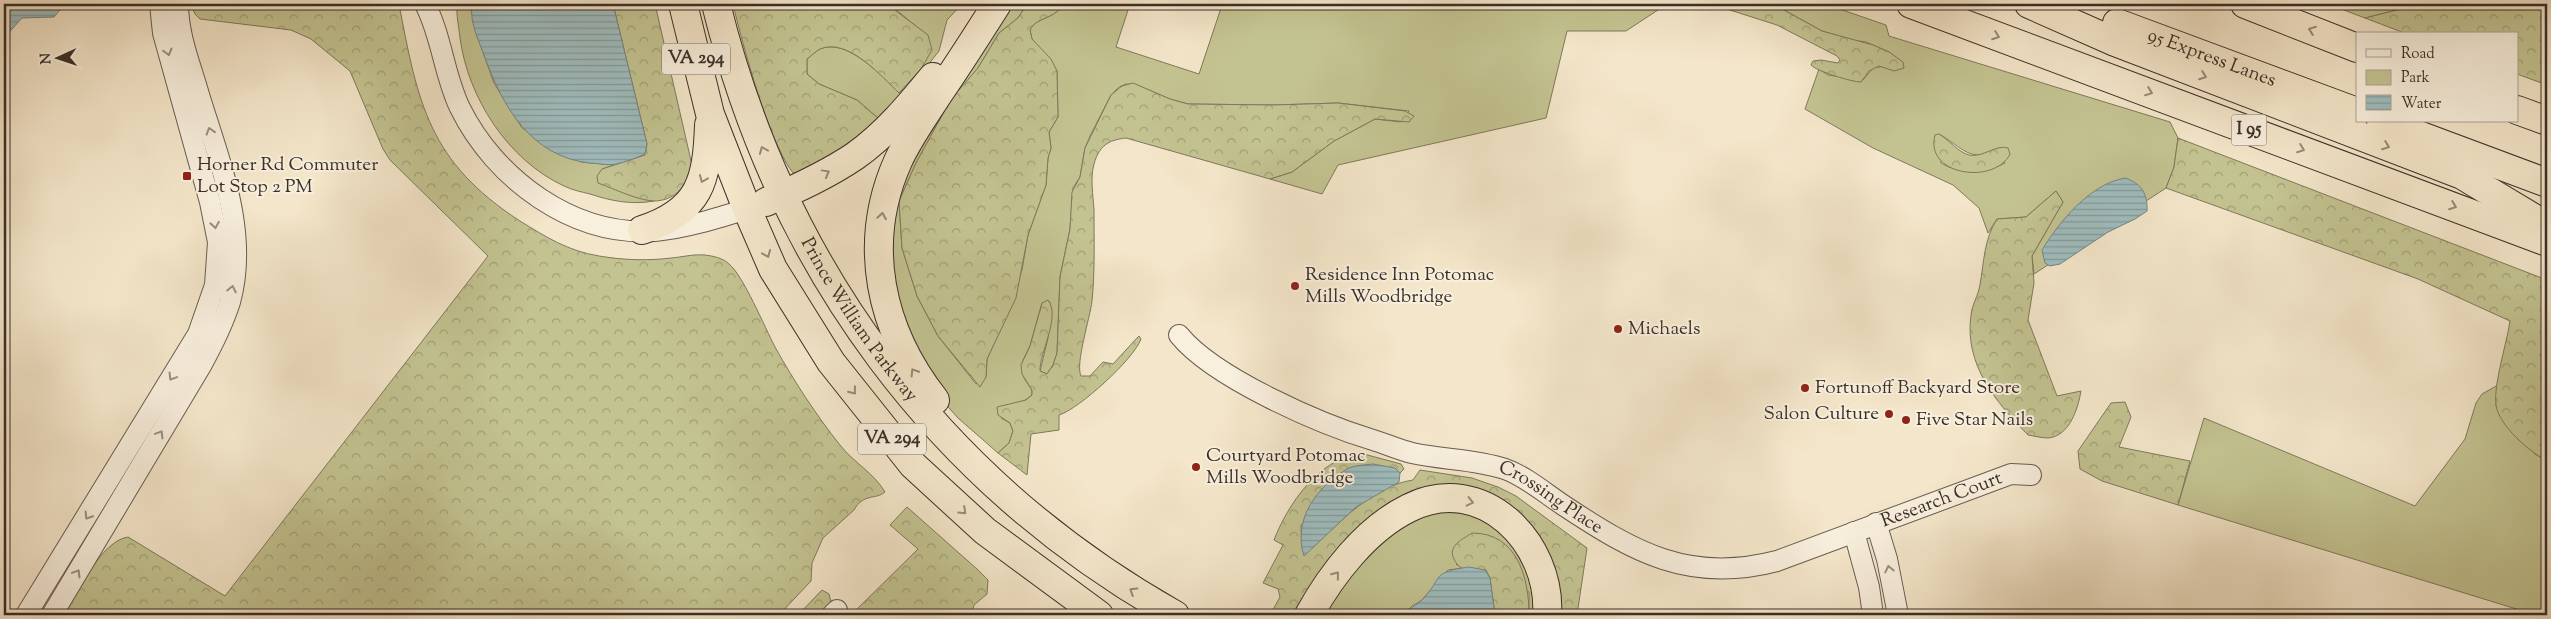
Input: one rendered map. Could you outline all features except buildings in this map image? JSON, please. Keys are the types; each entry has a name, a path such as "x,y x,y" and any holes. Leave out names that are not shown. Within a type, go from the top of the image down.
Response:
{"highway":[{"name":"VA 294","path":"683,4 710,114 748,209 773,269 831,362 913,465 985,531 1099,615"},
{"name":"Prince William Parkway","path":"716,4 742,96 783,194 842,304 870,346 934,425 968,461 1018,507 1090,564 1175,615"},
{"path":"748,209 826,174 872,142 919,94 992,4"},
{"path":"997,4 907,142 897,162 882,216 879,244 880,280 892,328 912,368 1018,507"},
{"name":"I 95","path":"1912,4 2547,242"},
{"path":"2029,4 2115,42 2349,120 2462,175 2547,226"},
{"name":"95 Express Lanes","path":"2066,4 2349,120"},
{"path":"2245,4 2356,48"},
{"path":"2518,110 2547,121"},
{"path":"642,230 675,216 697,191 705,175 708,160 710,114"},
{"path":"2384,122 2547,183"},
{"path":"1309,615 1326,587 1371,535 1395,515 1410,507 1445,499 1471,502 1496,512 1524,536 1540,562 1546,583 1547,615"},
{"path":"985,531 1078,615"}],"street":[{"path":"26,615 198,334 215,285 218,256 215,221 163,33 160,4"},
{"path":"52,615 206,357 223,321 234,284 236,251 233,215 186,53 178,4"},
{"path":"426,4 436,13 448,78 459,106 470,126 497,162 535,194 576,218 601,226 642,230 687,226 748,209"},
{"name":"Crossing Place","path":"1179,335 1205,359 1278,402 1345,431 1412,453 1484,464 1507,470 1600,530 1646,554 1666,561 1702,568 1742,569 1777,561 1854,532"},
{"name":"Research Court","path":"1854,532 2011,474 2031,475"},
{"path":"1876,523 1887,559 1898,615"},
{"path":"1854,532 1873,615"}],"green space":[{"path":"191,4 399,4 413,72 432,128 447,153 465,176 489,199 520,221 548,238 577,251 599,256 635,260 705,255 727,262 741,279 775,347 814,410 845,451 875,479 885,492 861,501 854,510 823,538 812,563 811,581 779,615 65,615 99,558 108,548 128,537 225,596 488,256 390,160 383,149 350,71 311,39 291,30 200,19 195,14"},
{"path":"457,4 473,4 471,10 478,38 494,83 522,128 581,162 614,165 602,169 619,191 654,201 622,202 574,190 544,175 509,144 494,125 472,83 464,61 457,17"},
{"path":"613,4 655,4 692,165 685,185 675,195 662,200 640,199 598,183 597,176 602,169 645,155 647,144"},
{"path":"733,4 889,4 928,35 932,50 921,69 899,93 874,69 853,53 831,47 820,49 807,59 807,74 819,84 857,100 879,119 840,150 797,177 787,165 768,122 750,68"},
{"path":"889,4 962,4 947,20 939,51 900,100 879,119 857,100 819,84 807,74 807,59 820,49 835,47 849,52 874,69 928,36"},
{"path":"1012,4 1027,4 1018,18 999,33 978,68 949,103 916,163 899,201 902,248 917,296 938,336 976,384 986,377 987,359 1009,310 1022,270 1028,235 1046,185 1048,158 1051,148 1049,132 1058,117 1057,71 1032,39 1030,30 1037,22 1055,13 1064,4 1130,4 1116,47 1199,74 1220,11 1218,4 1667,4 1626,31 1567,31 1546,118 1338,165 1322,194 1270,179 1292,172 1334,141 1375,119 1401,122 1409,111 1338,103 1274,105 1188,104 1170,99 1137,85 1126,84 1119,87 1111,95 1091,134 1085,148 1080,177 1073,188 1070,229 1060,277 1057,353 1053,365 1047,374 1040,371 1048,338 1050,302 1042,303 1030,346 1023,360 1024,378 1032,390 1032,395 1001,418 1010,423 1013,431 1009,443 998,453 958,418 927,383 883,273 901,174"},
{"path":"1027,4 1064,4 1055,13 1037,22 1030,30 1032,39 1051,59 1057,71 1058,117 1049,132 1051,148 1048,158 1046,185 1028,235 1016,298 987,359 986,377 980,387 938,336 917,296 902,248 899,201 916,163 951,99 978,68 999,33 1018,18"},
{"path":"1711,4 1773,4 1822,31 1873,45 1889,52 1903,62 1904,68 1894,71 1879,66 1869,71 1861,82 1834,76 1811,65 1813,61 1821,60 1838,63 1840,60 1837,56 1777,25"},
{"path":"1773,4 1825,4 1886,25 1889,36 2170,122 2178,138 2174,167 2166,188 2034,274 2032,256 2063,202 2056,191 2026,217 1997,219 1988,233 1979,208 1953,185 1873,148 1805,109 1819,69 1828,75 1863,80 1873,68 1903,63 1889,52 1866,42 1851,40 1822,31","holes":["1939,134 1961,149 1974,154 1981,155 1999,148 2005,163 1997,167 1973,172 1949,167 1941,163"]},
{"path":"2328,4 2421,4 2365,18"},
{"path":"2421,4 2547,4 2547,85 2518,74 2518,32 2402,32 2365,18"},
{"path":"1133,83 1170,99 1188,104 1274,105 1338,103 1405,111 1414,116 1409,122 1375,119 1334,141 1292,172 1270,179 1126,138 1114,140 1105,145 1096,158 1092,175 1094,210 1093,290 1080,362 1081,376 1090,376 1103,362 1113,364 1139,336 1141,339 1128,358 1105,382 1092,394 1059,415 1059,430 1031,434 1027,475 998,453 1009,443 1013,431 1010,423 998,415 997,407 1026,400 1032,395 1032,390 1022,374 1021,365 1030,346 1042,303 1048,300 1051,307 1051,325 1040,371 1047,374 1053,365 1057,353 1060,277 1070,229 1072,192 1080,177 1085,148 1111,95 1122,86"},
{"path":"1939,134 1969,155 1979,155 2003,147 2008,148 2010,154 2002,164 1990,170 1963,172 1950,167 1940,160 1934,149 1935,135"},
{"path":"2178,138 2547,280 2547,461 2516,438 2498,413 2496,387 2510,321 2418,279 2166,188 2174,167"},
{"path":"2056,191 2063,202 2032,256 2034,283 2028,320 2057,396 2081,391 2072,420 2062,432 2048,438 2028,435 1994,396 1978,366 1972,350 1970,333 1972,311 1980,285 1987,243 1997,219 2026,217"},
{"path":"2498,385 2496,406 2535,454 2547,461 2547,615 2536,615 2178,505 2204,418 2415,506 2465,439 2476,403 2482,394"},
{"path":"2125,402 2131,417 2119,447 2190,461 2178,505 2102,481 2080,469 2078,451 2111,403"},
{"path":"1360,453 1401,464 1404,469 1400,473 1395,468 1301,525 1302,548 1312,548 1371,497 1398,484 1413,480 1420,470 1472,478 1498,487 1516,496 1587,548 1577,615 1555,615 1539,545 1436,494 1299,615 1270,615 1280,597 1278,589 1263,583 1283,545 1274,540 1287,512 1296,498 1318,474 1331,464 1345,457"},
{"path":"907,507 988,580 987,594 974,605 971,615 851,615 918,549 890,525"},
{"path":"1430,512 1467,513 1487,520 1521,545 1538,615 1529,615 1529,592 1456,564 1462,568 1448,570 1421,601 1412,606 1403,615 1318,615 1346,575 1396,527"},
{"path":"1472,533 1488,535 1500,541 1510,549 1518,560 1527,587 1529,615 1495,615 1490,578 1486,570 1464,569 1456,563 1452,554 1454,547"},
{"path":"822,590 829,594 831,602 818,615 798,615"}],"water":[{"path":"4,4 65,4 54,17 22,18 4,38"},
{"path":"473,4 613,4 647,144 645,154 613,165 590,163 569,159 551,151 535,140 510,110 491,74 475,30 472,16"},
{"path":"2125,178 2139,186 2145,194 2147,211 2108,232 2060,264 2050,266 2045,263 2042,250 2077,205 2100,188"},
{"path":"1373,464 1395,468 1400,473 1399,482 1356,507 1304,556 1301,542 1302,529 1310,504 1327,484 1349,468"},
{"path":"1469,567 1485,570 1490,578 1495,615 1403,615 1422,600 1443,574 1448,571"}],"place":[{"name":"Horner Rd Commuter Lot Stop 2 PM","path":"187,176"},
{"name":"Residence Inn Potomac Mills Woodbridge","path":"1295,286"},
{"name":"Michaels","path":"1618,329"},
{"name":"Fortunoff Backyard Store","path":"1805,388"},
{"name":"Salon Culture","path":"1889,414"},
{"name":"Five Star Nails","path":"1906,420"},
{"name":"Courtyard Potomac Mills Woodbridge","path":"1196,467"}]}
